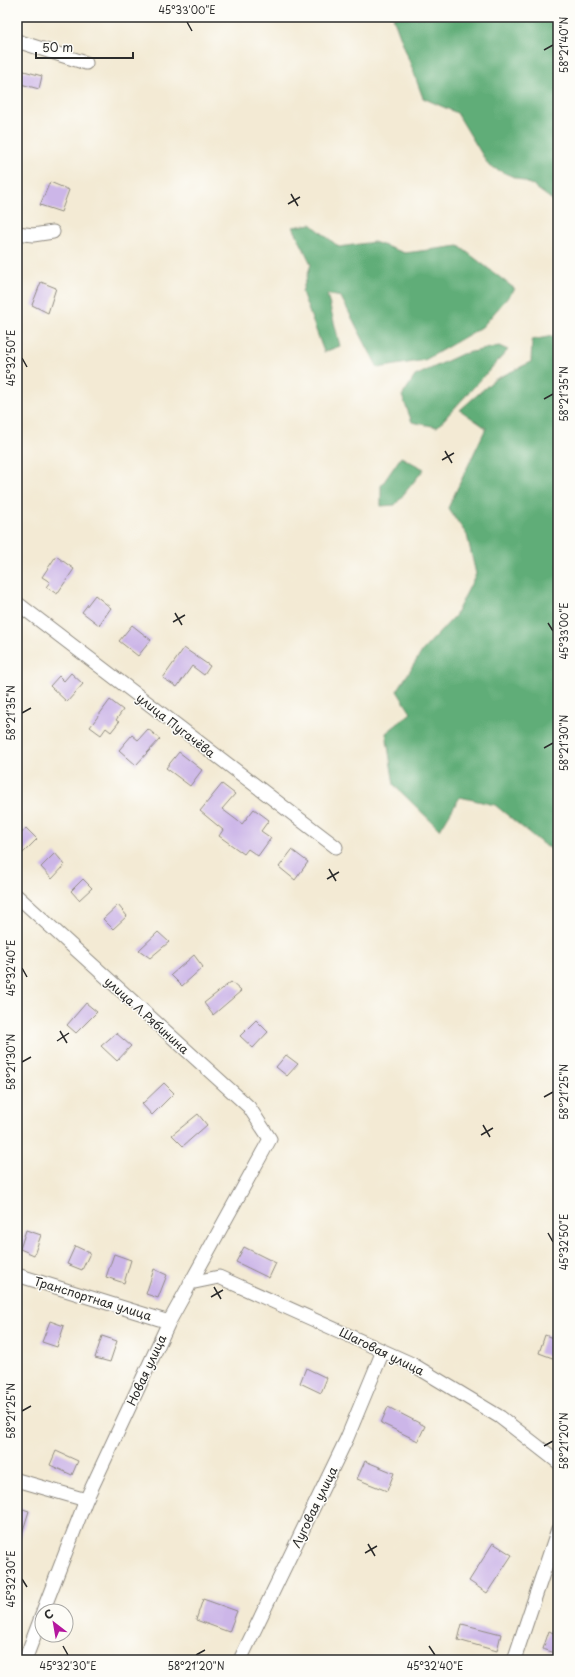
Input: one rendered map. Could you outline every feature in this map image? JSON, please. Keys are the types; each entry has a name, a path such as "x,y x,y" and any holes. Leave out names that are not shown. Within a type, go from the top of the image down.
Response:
{"street":[{"path":"17,41 86,63"},
{"path":"17,233 33,235 53,232"},
{"name":"улица Пугачёва","path":"17,602 336,847"},
{"name":"улица Л.Рябинина","path":"17,896 249,1107 270,1139"},
{"name":"Новая улица","path":"46,1603 86,1500 169,1322 270,1139"},
{"name":"Транспортная улица","path":"17,1275 169,1322"},
{"name":"Шаговая улица","path":"190,1283 219,1277 412,1364 500,1417 558,1462"},
{"name":"Луговая улица","path":"240,1660 347,1438 383,1351"},
{"path":"17,1480 86,1500"},
{"path":"514,1660 558,1529"},
{"path":"26,1658 34,1636"}],"green space":[{"path":"393,17 558,17 558,204 532,185 489,166 457,113 423,98"},
{"path":"311,224 339,247 374,242 405,253 459,246 515,289 482,327 425,360 378,368 341,297 327,294 340,346 324,352 302,292 311,264 293,227"},
{"path":"558,335 558,852 544,845 495,805 460,797 440,830 394,785 386,733 411,713 397,691 423,650 455,616 476,574 467,535 448,508 486,428 460,410 494,380 531,362 532,340"},
{"path":"499,346 508,350 437,427 412,422 402,396 415,376 462,354"},
{"path":"401,457 424,469 395,505 381,506 381,486"}],"building":[{"path":"17,69 42,76 39,89 17,83"},
{"path":"50,182 69,190 61,212 40,205"},
{"path":"41,282 56,288 48,313 32,305"},
{"path":"56,556 74,569 57,594 46,587 50,582 42,577"},
{"path":"95,595 111,608 99,625 82,612"},
{"path":"132,625 151,640 138,656 119,641"},
{"path":"184,648 210,666 204,675 192,666 177,687 163,678"},
{"path":"71,673 83,684 67,702 50,686 59,676 64,681"},
{"path":"110,700 123,710 116,720 119,722 111,732 106,728 101,735 90,727"},
{"path":"148,729 160,739 136,765 119,750 132,735 138,740"},
{"path":"179,752 202,770 190,786 166,768"},
{"path":"222,784 235,794 222,809 242,824 254,809 269,820 261,831 271,838 258,856 248,849 244,854 219,836 223,830 200,811"},
{"path":"26,828 37,839 23,853 17,847 17,838"},
{"path":"292,850 308,862 295,880 279,867"},
{"path":"55,853 65,865 52,879 41,867"},
{"path":"83,879 92,888 79,900 71,891"},
{"path":"118,905 127,916 113,929 103,919"},
{"path":"158,932 169,942 150,958 139,950"},
{"path":"194,955 203,967 182,986 171,975"},
{"path":"231,982 241,991 213,1015 204,1003"},
{"path":"86,1003 97,1012 76,1033 67,1025"},
{"path":"256,1020 268,1032 253,1048 240,1036"},
{"path":"116,1033 131,1046 117,1061 101,1046"},
{"path":"286,1055 298,1064 287,1076 276,1067"},
{"path":"164,1083 174,1093 152,1115 142,1104"},
{"path":"198,1114 207,1125 183,1146 172,1135"},
{"path":"26,1230 41,1235 34,1255 20,1249"},
{"path":"75,1246 90,1253 82,1270 67,1264"},
{"path":"244,1247 276,1263 269,1278 236,1262"},
{"path":"114,1254 131,1260 124,1283 106,1277"},
{"path":"154,1269 167,1275 158,1298 146,1294"},
{"path":"50,1321 64,1326 57,1347 42,1342"},
{"path":"545,1335 558,1340 558,1360 539,1353"},
{"path":"102,1336 117,1341 110,1362 95,1358"},
{"path":"306,1368 327,1378 321,1393 300,1383"},
{"path":"388,1407 425,1426 418,1441 381,1423"},
{"path":"56,1451 78,1461 72,1475 50,1465"},
{"path":"365,1461 394,1473 387,1491 357,1479"},
{"path":"17,1507 29,1511 19,1543 17,1542"},
{"path":"493,1543 512,1555 487,1593 469,1581"},
{"path":"203,1599 237,1611 229,1632 196,1620"},
{"path":"462,1624 501,1634 497,1651 458,1640"},
{"path":"549,1631 558,1635 558,1654 543,1649"}]}
